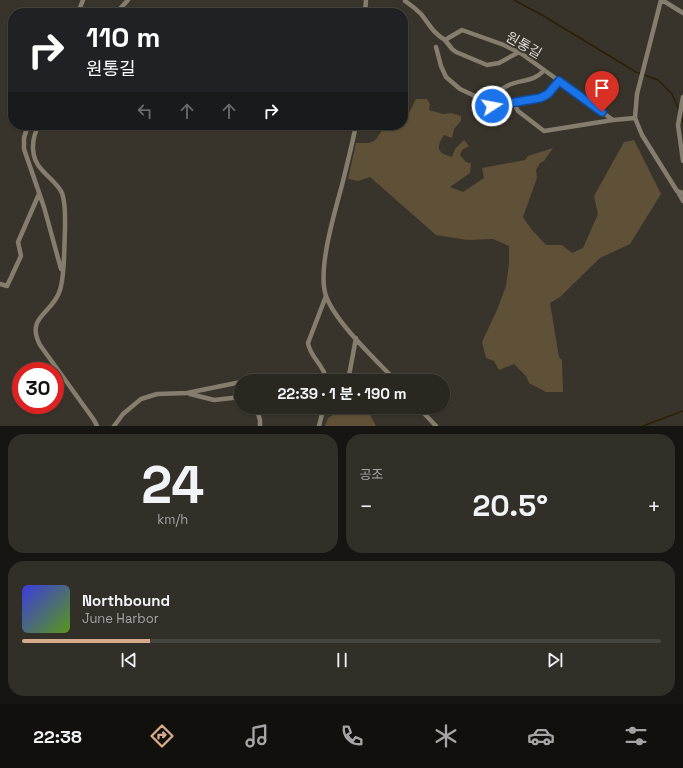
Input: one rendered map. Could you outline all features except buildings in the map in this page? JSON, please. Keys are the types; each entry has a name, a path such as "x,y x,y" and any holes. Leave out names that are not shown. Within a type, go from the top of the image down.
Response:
{"street":[{"path":"121,8 128,0"},
{"path":"683,13 661,0 637,94 635,118 642,135 683,201"},
{"path":"405,1 421,14 431,30 445,40 456,52 486,65 499,63 519,52"},
{"name":"원통길","path":"445,40 462,30 519,52 613,120"},
{"path":"436,47 441,66 446,77 460,89 477,97 489,106 540,98 545,96 559,81"},
{"path":"484,103 506,86 530,80 544,70"},
{"path":"683,97 678,125 683,161"},
{"path":"513,102 518,111 544,131 635,118"},
{"path":"26,130 24,138 24,149 44,207 63,272"},
{"path":"37,130 33,140 33,151 36,161 40,169 58,186 64,200 64,245 63,279 57,297 36,322 34,330 40,345 97,426"},
{"path":"355,130 329,234 325,265 326,296 335,312 356,338 389,374"},
{"path":"677,191 683,193"},
{"path":"0,284 7,286 21,256 18,242 39,194"},
{"path":"325,374 309,350 308,343 326,296"},
{"path":"349,374 356,338"},
{"path":"114,426 127,410 141,399 157,394 187,393 234,383"},
{"path":"187,393 214,400 234,398"},
{"path":"258,414 260,426"},
{"path":"319,426 323,414"},
{"path":"425,414 436,426"}],"shaded area":[{"path":"416,99 427,99 430,104 429,110 443,114 451,113 461,116 461,121 454,129 452,138 444,135 439,144 439,150 452,157 455,149 464,140 469,146 462,150 460,155 466,162 471,163 470,173 450,187 463,192 484,178 482,168 525,160 528,156 553,148 536,170 537,178 523,217 532,230 546,245 562,245 572,253 583,248 598,214 594,196 624,142 634,140 661,194 630,244 600,258 560,297 550,303 559,357 562,360 563,392 546,392 529,383 526,376 514,364 499,370 494,361 486,358 482,342 506,286 509,264 509,246 493,239 467,240 436,235 370,177 358,181 348,179 356,143 374,141 382,130 408,130 408,115"},
{"path":"335,414 370,414 376,426 325,426 328,418"}],"waterway":[{"path":"514,0 542,15 636,72 658,80 672,94 679,110"},
{"path":"681,116 683,122"},
{"path":"643,426 683,411"}],"route":[{"path":"492,106 540,98 548,94 559,81 602,112"}]}
